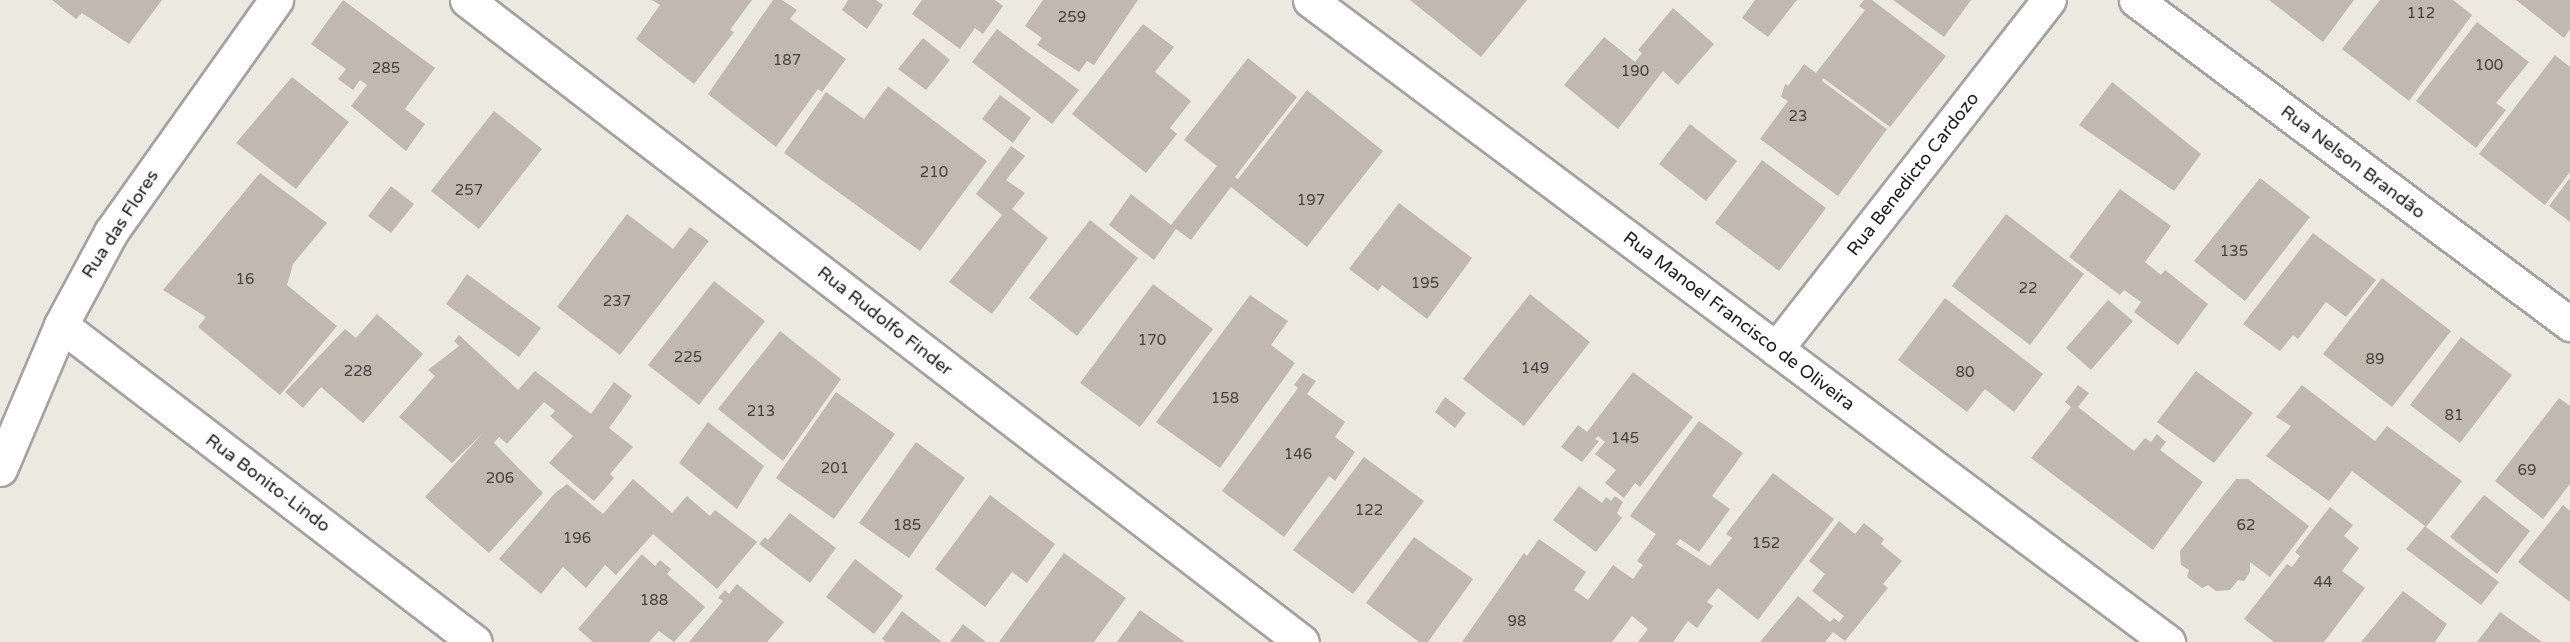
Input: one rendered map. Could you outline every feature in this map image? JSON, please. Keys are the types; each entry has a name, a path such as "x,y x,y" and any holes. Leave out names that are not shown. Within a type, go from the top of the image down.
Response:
{"street":[{"name":"Rua das Flores","path":"0,469 61,325 111,232 276,0"},
{"name":"Rua Rudolfo Finder","path":"467,0 1302,642"},
{"name":"Rua Manoel Francisco de Oliveira","path":"1311,0 2168,642"},
{"name":"Rua Benedicto Cardozo","path":"1776,349 2049,0"},
{"name":"Rua Nelson Brandão","path":"2136,0 2570,324"},
{"name":"Rua Bonito-Lindo","path":"61,325 475,642"}],"building":[{"path":"52,0 162,0 129,44 82,13 76,19"},
{"path":"343,0 435,68 405,109 425,124 406,151 351,106 367,85 360,80 353,90 338,79 346,69 311,44"},
{"path":"652,0 752,0 730,30 734,32 694,84 636,39 660,5"},
{"path":"773,0 782,0 797,10 790,19 846,59 822,92 818,89 776,147 708,94"},
{"path":"848,0 876,0 883,5 867,29 842,10"},
{"path":"922,0 995,0 1003,6 983,34 975,28 960,49 912,14"},
{"path":"1043,0 1138,0 1094,65 1087,61 1079,72 1037,45 1042,38 1025,26"},
{"path":"1410,0 1527,0 1481,57"},
{"path":"1755,0 1797,0 1768,37 1742,18"},
{"path":"1864,0 1872,0 1946,56 1890,127 1823,78 1822,81 1887,129 1838,196 1760,139 1788,101 1781,97 1785,84 1788,86 1804,64 1816,73 1865,10 1859,6"},
{"path":"1893,0 1971,0 1944,37"},
{"path":"2269,0 2354,0 2323,42"},
{"path":"2380,0 2453,0 2472,15 2409,101 2342,49"},
{"path":"2516,0 2570,0 2570,29 2564,38"},
{"path":"1673,8 1714,44 1678,85 1663,71 1618,129 1564,85 1604,37 1635,62 1642,53 1638,50"},
{"path":"2477,22 2529,62 2496,103 2506,110 2476,148 2416,101"},
{"path":"1143,24 1174,47 1155,72 1191,101 1170,128 1177,134 1146,173 1072,114"},
{"path":"997,29 1079,90 1052,124 972,62"},
{"path":"923,38 950,60 926,90 898,69"},
{"path":"2555,55 2570,67 2570,172 2545,205 2479,154"},
{"path":"1248,58 1297,97 1235,177 1238,179 1307,90 1383,151 1307,247 1231,187 1191,240 1176,229 1154,260 1109,225 1131,194 1171,225 1217,166 1184,140"},
{"path":"292,77 349,122 296,189 236,143"},
{"path":"2112,82 2201,154 2174,191 2079,125"},
{"path":"888,86 987,161 920,251 784,153 826,92 864,119"},
{"path":"1000,95 1031,118 1013,143 982,119"},
{"path":"494,111 542,149 479,229 431,191"},
{"path":"1690,124 1737,161 1706,201 1659,164"},
{"path":"1011,146 1025,156 1006,180 1025,193 1012,209 1048,238 992,314 949,282 1002,215 976,194"},
{"path":"1762,160 1826,208 1779,271 1715,223"},
{"path":"260,173 327,223 293,264 287,285 337,326 280,395 198,327 206,317 163,290"},
{"path":"2260,178 2310,217 2245,301 2194,261"},
{"path":"2570,178 2570,222 2549,206"},
{"path":"391,186 414,204 391,233 368,216"},
{"path":"2120,189 2171,226 2145,262 2161,275 2165,270 2208,304 2178,345 2134,312 2141,302 2124,290 2120,295 2069,257"},
{"path":"1399,203 1472,258 1427,319 1382,285 1378,291 1349,269"},
{"path":"627,214 673,249 690,227 709,241 620,355 557,307"},
{"path":"2006,214 2084,274 2030,345 1952,286"},
{"path":"1090,220 1138,258 1077,336 1029,298"},
{"path":"2313,233 2376,280 2346,317 2326,302 2298,339 2293,335 2280,351 2243,324"},
{"path":"467,274 541,328 519,357 446,304"},
{"path":"2382,278 2451,331 2392,407 2323,354"},
{"path":"714,281 765,321 699,405 648,365"},
{"path":"1153,284 1213,329 1140,427 1080,383"},
{"path":"1530,294 1590,342 1524,426 1463,379"},
{"path":"1250,295 1288,321 1271,345 1295,363 1220,468 1156,422"},
{"path":"1945,298 2043,374 2014,412 1985,389 1967,412 1898,360"},
{"path":"2108,300 2133,321 2091,370 2066,348"},
{"path":"377,314 423,354 363,423 321,387 303,408 285,392 345,329 356,338"},
{"path":"780,331 841,379 783,461 718,409"},
{"path":"459,335 518,390 535,371 591,414 614,382 632,396 609,428 633,447 610,474 614,478 594,501 549,463 573,436 550,416 555,411 544,402 507,444 499,437 494,443 543,493 489,553 425,497 482,434 452,463 399,417 435,376 428,370 459,346 454,341"},
{"path":"2461,337 2512,375 2460,443 2410,405"},
{"path":"2196,371 2253,413 2214,463 2157,422"},
{"path":"1633,372 1693,417 1640,487 1635,483 1624,498 1605,483 1616,470 1595,454 1605,442 1598,436 1595,439 1599,441 1582,462 1561,447 1578,425 1587,432"},
{"path":"1303,373 1316,381 1307,394 1345,422 1335,437 1355,452 1335,481 1329,476 1284,537 1222,491 1298,388 1294,385"},
{"path":"2078,385 2089,393 2078,407 2134,451 2145,438 2151,442 2157,434 2166,442 2160,450 2203,482 2153,550 2031,458 2071,407 2065,402"},
{"path":"2302,385 2375,441 2387,426 2462,481 2426,527 2499,582 2481,605 2406,549 2425,526 2352,471 2329,501 2266,456 2291,426 2276,417"},
{"path":"836,392 895,434 834,519 776,478"},
{"path":"1445,397 1466,413 1455,428 1435,412"},
{"path":"2559,398 2570,406 2570,484 2543,519 2495,481"},
{"path":"1699,421 1743,453 1712,496 1730,509 1699,552 1680,539 1676,544 1710,566 1732,538 1726,534 1773,473 1834,519 1758,620 1718,588 1707,602 1713,606 1697,628 1688,621 1673,642 1638,642 1648,629 1632,616 1612,642 1462,642 1524,553 1527,556 1539,539 1586,572 1574,590 1588,600 1613,565 1633,579 1643,565 1637,561 1656,534 1630,516"},
{"path":"708,422 764,466 737,509 679,463"},
{"path":"916,442 965,478 909,558 859,523"},
{"path":"1364,457 1424,501 1353,594 1293,550"},
{"path":"633,479 672,513 687,496 710,516 715,510 757,542 717,589 653,534 616,575 605,565 586,588 563,567 541,594 499,559 555,493 567,484 603,514"},
{"path":"2236,479 2248,479 2309,526 2270,577 2250,562 2250,572 2244,581 2238,580 2230,590 2216,591 2208,585 2202,588 2187,577 2189,570 2181,565 2180,551"},
{"path":"1579,486 1602,503 1606,497 1611,501 1615,496 1623,502 1617,513 1622,518 1596,552 1553,520"},
{"path":"990,495 1055,544 1027,583 1012,572 985,607 935,569"},
{"path":"2484,495 2530,531 2497,574 2450,537"},
{"path":"2563,505 2570,511 2570,602 2518,562"},
{"path":"2330,507 2353,525 2344,536 2359,548 2342,571 2365,588 2324,642 2274,642 2244,619 2287,564 2292,567 2300,556 2295,552"},
{"path":"790,513 836,548 810,583 759,544 765,537 768,540"},
{"path":"1839,521 1855,534 1864,523 1884,539 1881,544 1902,561 1883,584 1888,588 1845,641 1833,632 1825,642 1760,642 1798,596 1830,622 1834,618 1839,622 1844,616 1812,591 1825,574 1809,561"},
{"path":"1414,537 1473,579 1428,642 1419,642 1366,603"},
{"path":"1064,553 1126,598 1094,642 999,642"},
{"path":"642,554 655,566 660,560 671,569 667,574 705,607 674,642 659,631 649,642 593,642 578,629"},
{"path":"855,559 903,596 874,634 826,597"},
{"path":"737,584 784,622 767,642 689,642 723,601 718,598 725,590 729,594"},
{"path":"2403,591 2447,624 2435,642 2361,642"},
{"path":"1140,610 1185,642 1117,642"},
{"path":"902,611 942,642 886,642 882,639"},
{"path":"2500,612 2542,642 2477,642"},
{"path":"963,624 986,642 950,642"}]}
